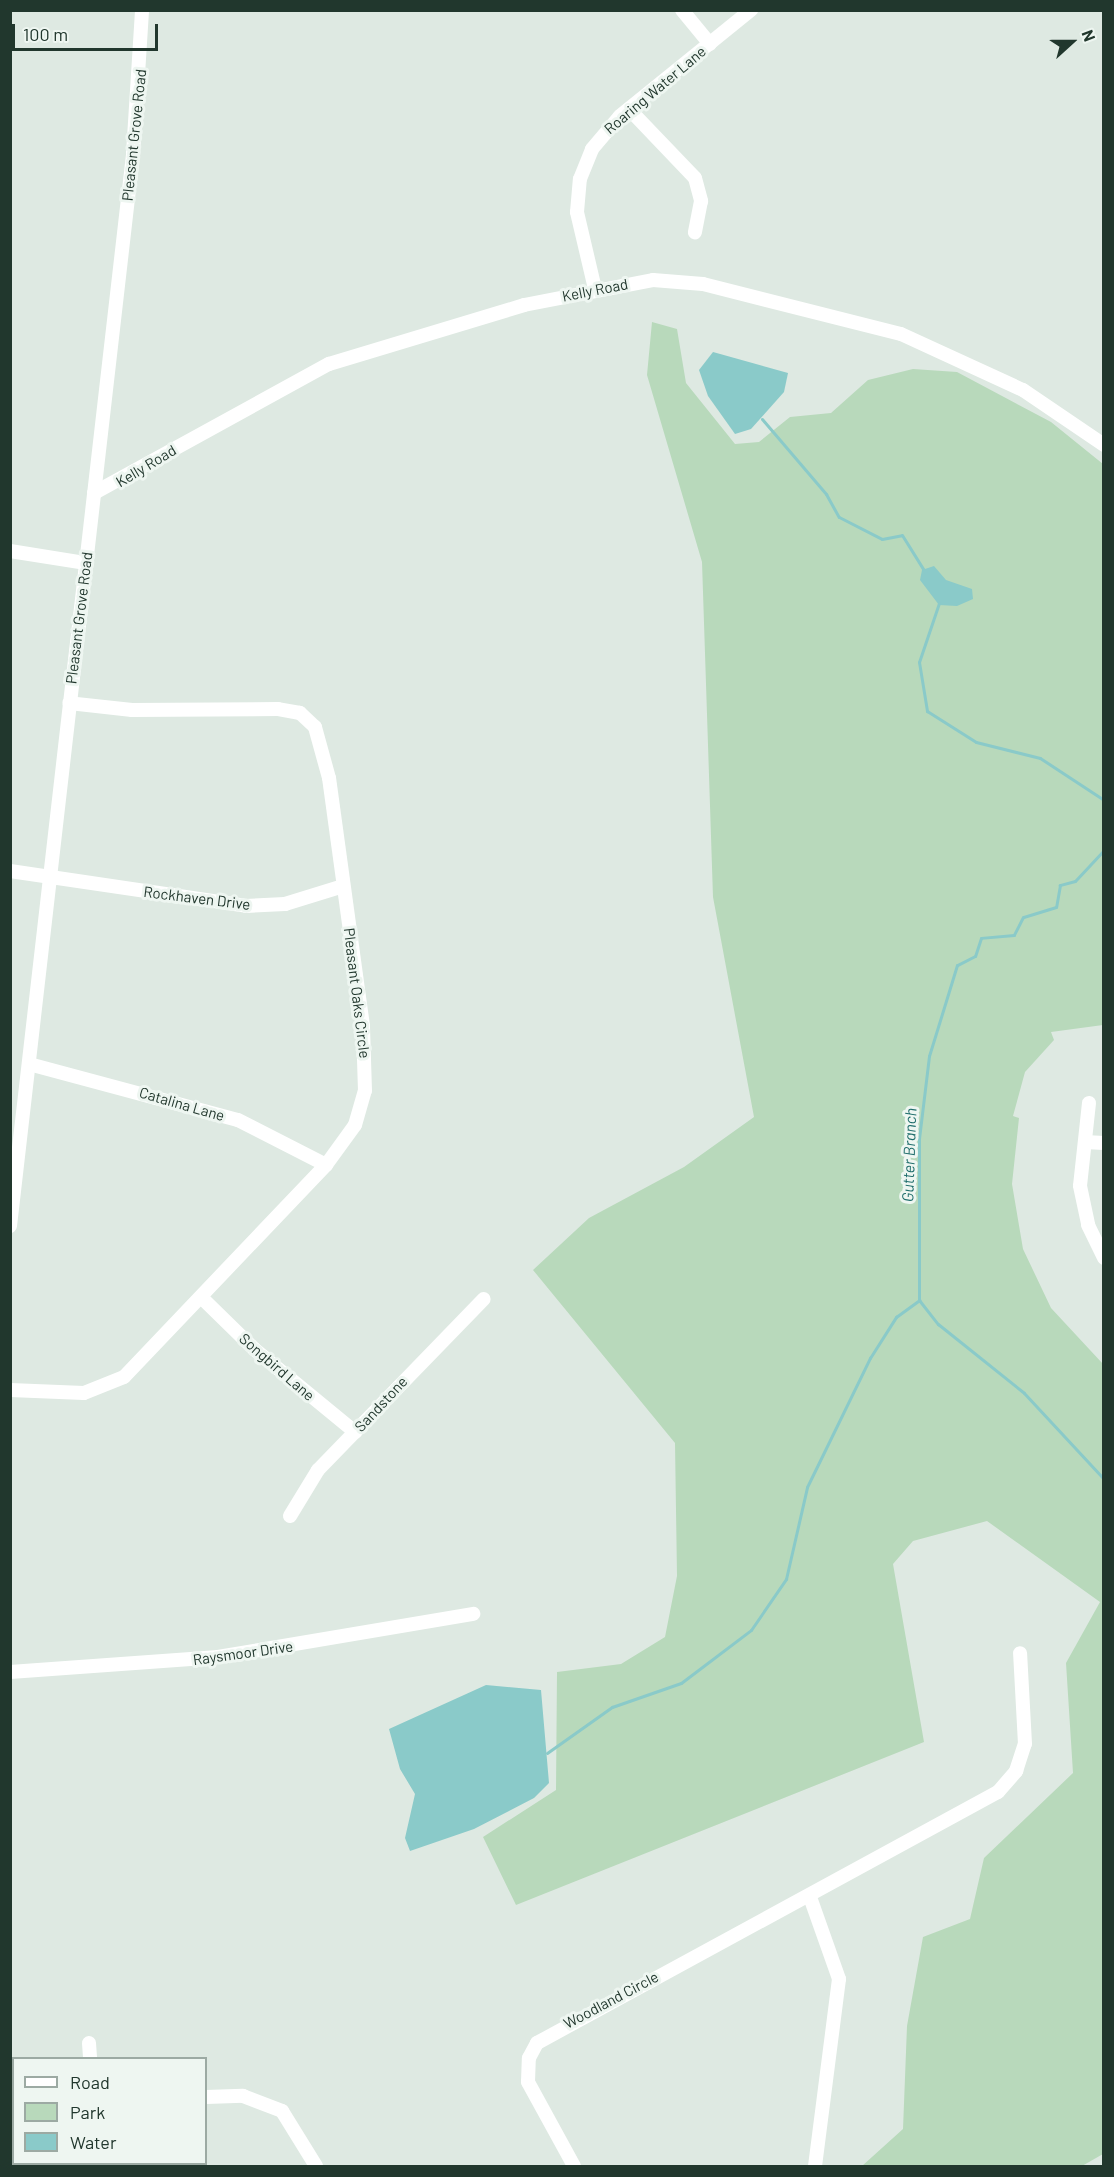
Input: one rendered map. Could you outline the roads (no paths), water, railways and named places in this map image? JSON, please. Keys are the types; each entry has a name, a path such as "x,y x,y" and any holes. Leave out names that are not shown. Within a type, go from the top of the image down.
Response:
{"street":[{"name":"Pleasant Grove Road","path":"10,1226 139,103 142,10"},
{"path":"682,10 710,44"},
{"name":"Roaring Water Lane","path":"595,289 580,234 578,190 592,149 629,109 751,10"},
{"path":"629,109 695,178 701,201 695,232"},
{"name":"Kelly Road","path":"94,493 329,364 495,313 595,289 681,281 892,331 1023,390 1104,445"},
{"path":"10,551 86,563"},
{"name":"Pleasant Oaks Circle","path":"10,1390 84,1393 115,1384 202,1298 326,1164 355,1125 366,1077 323,744 306,718 278,709 132,710 69,703"},
{"name":"Rockhaven Drive","path":"10,871 246,906 285,904 343,886"},
{"name":"Catalina Lane","path":"29,1064 238,1120 326,1164"},
{"path":"1089,1103 1080,1186 1088,1225 1104,1258"},
{"path":"1084,1142 1104,1143"},
{"name":"Songbird Lane","path":"202,1298 354,1432"},
{"name":"Sandstone","path":"290,1516 299,1494 354,1432 484,1299"},
{"name":"Raysmoor Drive","path":"10,1672 218,1657 473,1614"},
{"name":"Woodland Circle","path":"574,2166 528,2082 529,2058 537,2043 982,1804 1009,1781 1025,1744 1020,1653"},
{"path":"810,1897 839,1979 815,2166"},
{"path":"89,2043 90,2057"},
{"path":"207,2097 243,2096 282,2111 316,2166"}],"water":[{"path":"713,352 788,373 784,392 751,429 735,434 708,396 699,370"},
{"path":"934,566 946,580 972,589 973,599 957,606 939,605 920,580 922,570"},
{"path":"486,1685 541,1690 549,1783 534,1798 474,1829 410,1851 405,1838 415,1794 400,1769 389,1729"}],"waterway":[{"path":"762,419 826,494 839,517 882,539 902,535 925,572"},
{"path":"939,603 919,662 927,711 976,742 1040,758 1104,800"},
{"name":"Gutter Branch","path":"1104,850 1075,881 1060,885 1056,907 1023,917 1014,935 981,938 975,956 957,965 929,1056 919,1139 919,1300 938,1324 1024,1393 1104,1479"},
{"path":"547,1753 612,1707 681,1683 751,1630 786,1579 807,1487 870,1358 896,1317 919,1300"}]}
